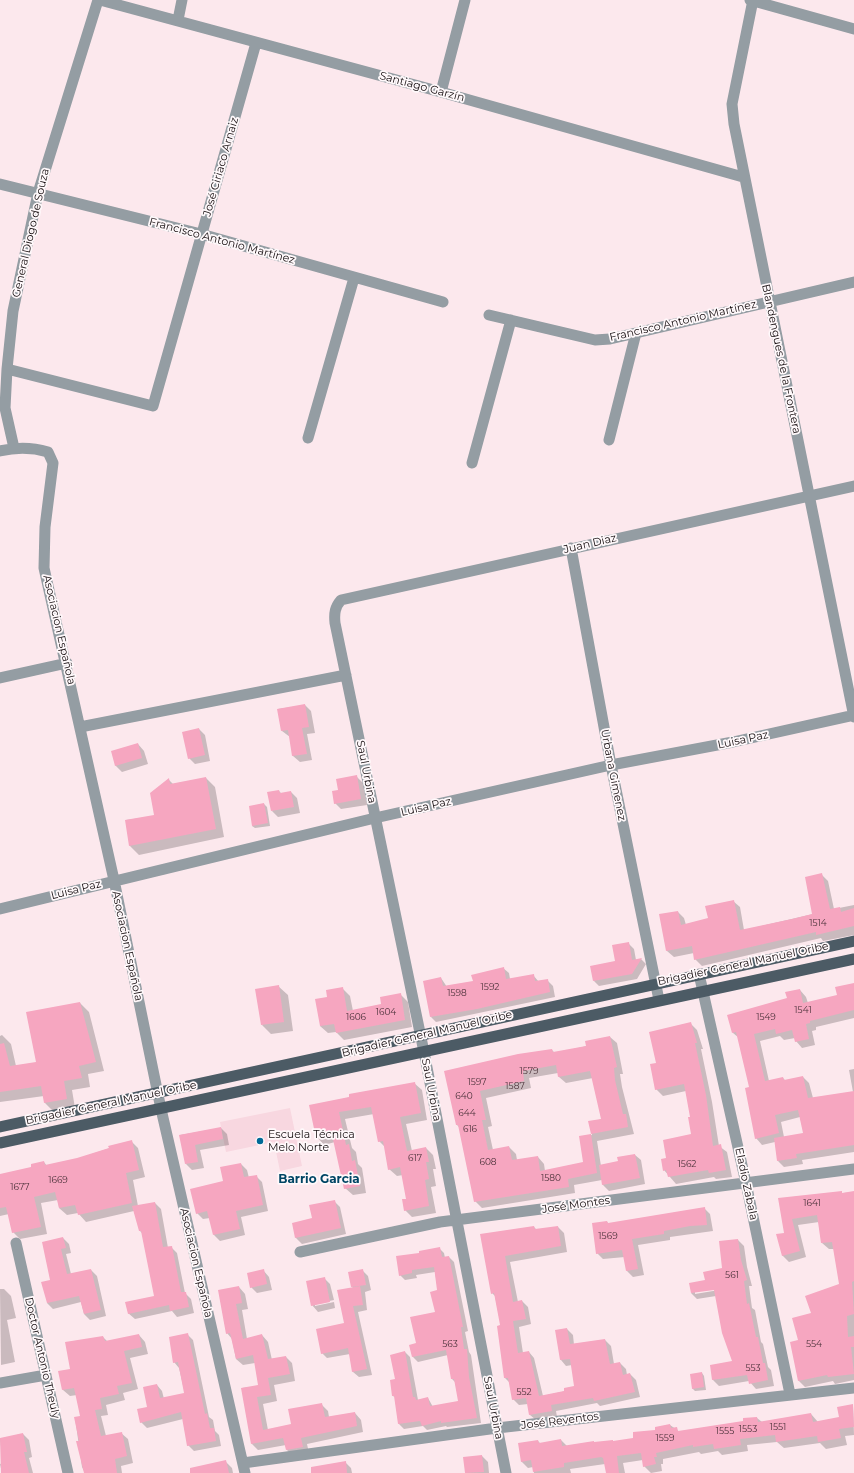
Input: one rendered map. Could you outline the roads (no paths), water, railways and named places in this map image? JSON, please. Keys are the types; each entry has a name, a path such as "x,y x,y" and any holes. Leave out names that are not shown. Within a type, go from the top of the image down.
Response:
{"main road":[{"name":"Brigadier General Manuel Oribe","path":"0,1127 854,941"},
{"name":"Brigadier General Manuel Oribe","path":"0,1143 854,959"},
{"path":"344,1053 348,1068"},
{"path":"276,1068 279,1083"}],"street":[{"name":"Santiago Garzín","path":"99,0 178,20 256,43 441,92 743,177"},
{"name":"General Diogo de Souza","path":"14,448 5,408 7,369 13,311 38,193 99,0"},
{"path":"178,20 182,0"},
{"path":"441,92 465,0"},
{"path":"752,0 854,29"},
{"name":"Blandengues de la Frontera","path":"752,0 732,104 743,177 810,495 854,716"},
{"name":"José Ciriaco Arnaiz","path":"7,369 152,406 256,43"},
{"name":"Francisco Antonio Martínez","path":"0,184 201,234 443,302"},
{"path":"308,438 354,278"},
{"name":"Francisco Antonio Martínez","path":"489,315 595,340 610,339 854,282"},
{"path":"472,463 511,320"},
{"path":"609,440 636,333"},
{"path":"0,451 14,448"},
{"name":"Asociacion Española","path":"14,448 34,448 48,452 52,463 45,527 44,568 67,663 114,880 160,1109 244,1468"},
{"name":"Juan Diaz","path":"334,613 337,605 342,600 854,486"},
{"name":"Urbana Gimenez","path":"571,548 611,765 660,1000"},
{"name":"Saul Urbina","path":"334,613 424,1052 506,1473"},
{"path":"0,678 67,663"},
{"path":"80,727 346,675"},
{"name":"Luisa Paz","path":"0,909 114,880 375,818 611,765 733,742 854,716"},
{"name":"Eladio Zabala","path":"699,974 746,1183 790,1394"},
{"name":"José Montes","path":"300,1252 440,1222 854,1169"},
{"name":"Doctor Antonio Theuly","path":"16,1243 68,1473"},
{"path":"0,1383 46,1375"},
{"name":"José Reventos","path":"244,1468 497,1428 854,1388"}],"place":[{"name":"Escuela Técnica Melo Norte","path":"260,1141"}],"district":[{"name":"Barrio Garcia","path":"319,1179"}]}
